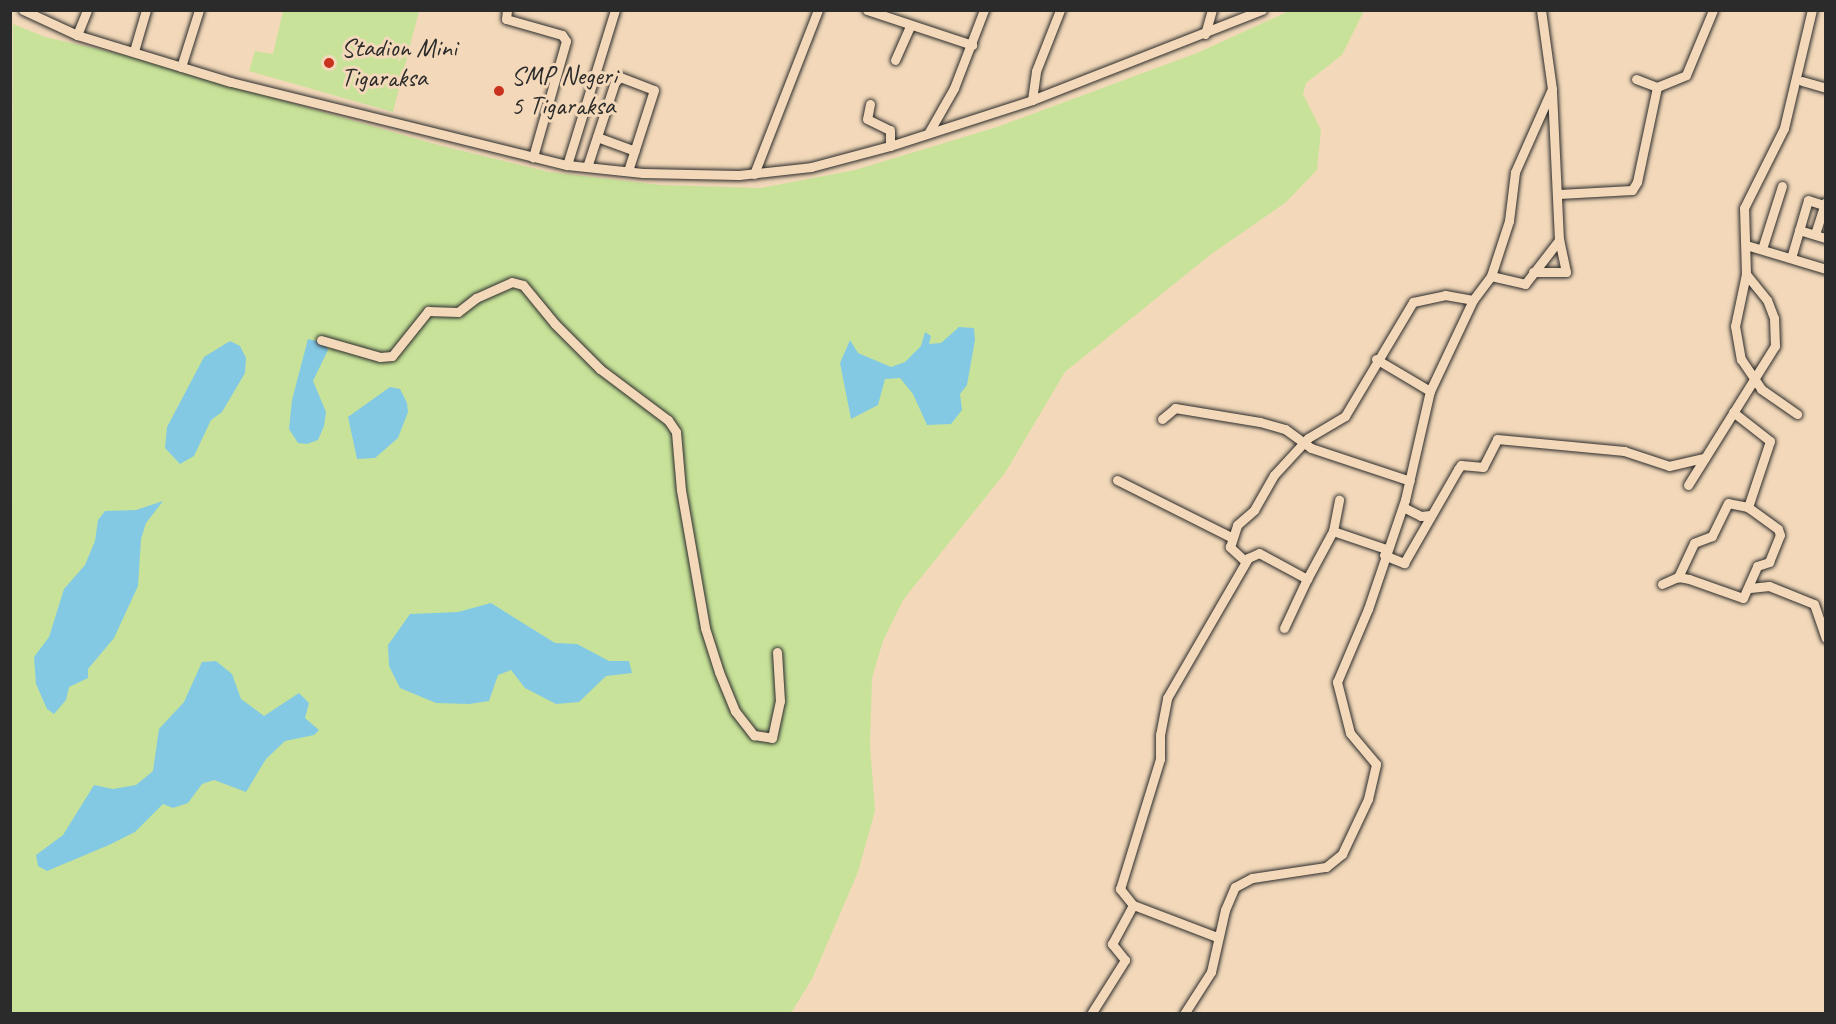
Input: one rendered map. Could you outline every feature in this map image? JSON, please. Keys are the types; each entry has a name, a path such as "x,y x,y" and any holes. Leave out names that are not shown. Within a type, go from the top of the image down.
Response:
{"street":[{"path":"23,10 77,35 181,67 533,158 587,168 628,171 754,174 811,167 890,146 1032,100 1262,10"},
{"path":"77,35 87,10"},
{"path":"134,51 146,10"},
{"path":"181,67 199,10"},
{"path":"507,10 506,19 562,35 566,41 533,158"},
{"path":"567,165 615,10"},
{"path":"754,174 818,10"},
{"path":"867,10 972,45"},
{"path":"929,132 972,45 984,10"},
{"path":"1032,100 1036,71 1060,10"},
{"path":"1205,34 1212,10"},
{"path":"1533,272 1566,272 1559,240 1559,194 1552,89 1541,10"},
{"path":"1636,79 1657,87 1686,75 1691,68 1713,10"},
{"path":"1797,414 1754,381 1736,343 1746,274 1744,208 1784,128 1812,10"},
{"path":"895,60 910,26"},
{"path":"587,168 617,79 653,88 628,171"},
{"path":"1802,81 1826,88"},
{"path":"1559,194 1632,190 1637,182 1657,87"},
{"path":"1184,1014 1210,972 1217,936 1231,894 1241,882 1326,867 1342,854 1368,799 1376,764 1352,738 1336,689 1403,507 1431,391 1473,300 1491,276 1509,221 1515,172 1552,89"},
{"path":"870,104 867,119 890,130 890,146"},
{"path":"597,137 634,151"},
{"path":"1762,249 1782,186"},
{"path":"1791,258 1808,200 1825,204 1815,234"},
{"path":"1799,230 1826,238"},
{"path":"1491,276 1521,285 1559,240"},
{"path":"1746,245 1826,269"},
{"path":"1688,485 1775,346 1774,318 1767,300 1746,274"},
{"path":"321,340 380,357 392,356 428,311 458,312 476,298 512,282 522,285 555,324 600,369 668,420 676,432 685,513 705,628 715,661 735,711 754,735 772,738 780,701 777,652"},
{"path":"1245,561 1233,552 1231,537 1237,525 1258,506 1274,475 1304,442 1345,416 1376,359 1413,302 1445,295 1473,300"},
{"path":"1376,359 1431,391"},
{"path":"1162,419 1172,409 1179,408 1284,429 1304,442 1410,481"},
{"path":"1733,412 1770,441 1748,507"},
{"path":"1333,531 1404,562 1461,465 1483,467 1497,440 1624,451 1669,466 1706,458"},
{"path":"1117,480 1231,537"},
{"path":"1284,628 1333,531 1339,500"},
{"path":"1662,584 1678,577 1694,543 1712,536 1726,504 1748,507 1774,525 1780,535 1769,562 1757,566 1750,588 1740,598 1678,577"},
{"path":"1403,507 1421,516 1430,515"},
{"path":"1217,936 1133,904 1122,896 1120,881 1160,759 1160,735 1167,698 1219,613 1245,561 1259,553 1307,579"},
{"path":"1750,588 1769,586 1814,604 1826,638"},
{"path":"1091,1014 1123,966 1125,958 1112,944 1133,904"}],"green space":[{"name":"Stadion Mini Tigaraksa","path":"283,11 419,11 393,112 249,71 255,51 273,54"},
{"path":"1289,11 1364,11 1342,55 1306,83 1303,94 1321,130 1317,170 1285,203 1210,255 1065,372 1005,473 903,600 883,641 872,678 870,744 875,811 858,872 812,979 791,1013 11,1013 13,24 45,37 124,55 438,145 549,172 661,185 761,188 855,170 997,127 1197,53"}],"water":[{"path":"959,327 974,328 975,340 967,385 960,394 962,410 951,424 927,425 913,394 900,378 885,379 878,405 851,419 840,363 850,340 858,353 891,367 905,362 921,346 925,332 931,336 929,344 941,343"},
{"path":"308,339 326,343 328,350 313,381 326,412 324,426 318,440 307,444 298,443 289,429 292,400"},
{"path":"230,341 240,346 246,358 245,373 222,412 211,420 194,456 180,464 165,448 167,427 204,357"},
{"path":"390,387 400,389 407,403 408,412 398,438 375,458 357,459 348,417"},
{"path":"163,501 146,523 141,539 138,586 114,638 88,669 88,678 69,687 66,700 54,714 47,709 36,684 34,657 49,637 64,589 85,565 95,541 98,520 105,511 136,510"},
{"path":"491,603 555,643 577,644 609,661 629,661 632,673 606,676 579,702 556,704 525,688 511,670 498,675 489,701 469,704 436,703 400,688 389,666 388,645 410,614 458,612"},
{"path":"216,661 232,674 241,699 264,716 299,693 309,703 305,718 319,730 314,735 285,741 266,759 246,792 214,780 202,784 188,803 173,808 163,804 135,832 109,845 47,871 38,866 36,855 63,835 94,785 113,789 136,785 153,771 159,729 184,702 202,662"}],"place":[{"name":"Stadion Mini Tigaraksa","path":"329,63"},
{"name":"SMP Negeri 5 Tigaraksa","path":"499,91"}]}
